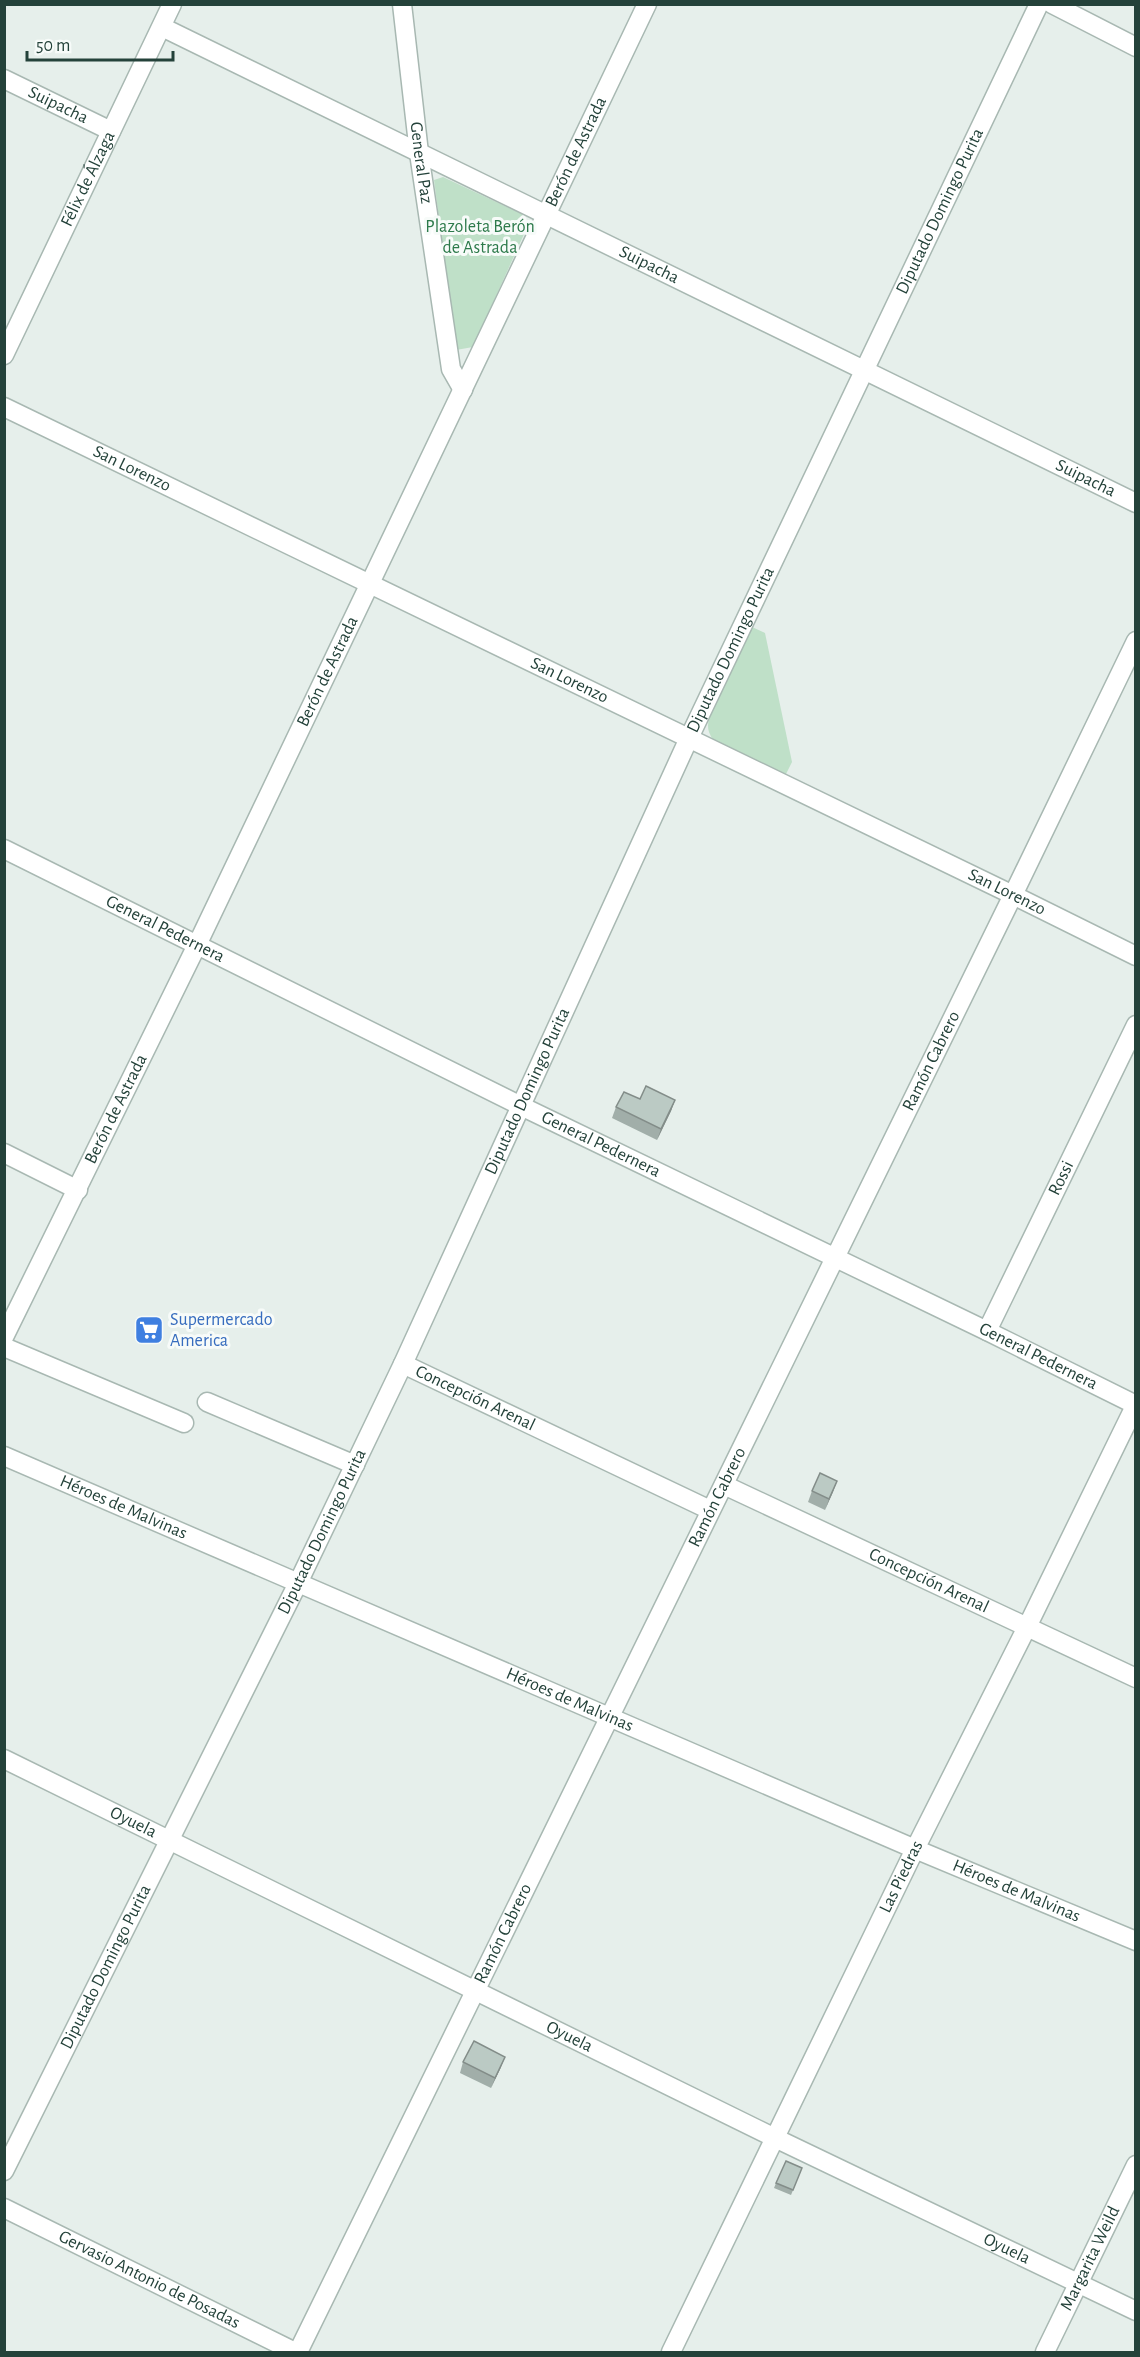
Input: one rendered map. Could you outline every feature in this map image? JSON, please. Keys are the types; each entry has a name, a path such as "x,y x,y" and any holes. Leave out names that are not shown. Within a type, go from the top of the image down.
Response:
{"street":[{"name":"Félix de Álzaga","path":"4,355 172,4"},
{"name":"General Paz","path":"402,4 419,153 452,369 463,390"},
{"name":"Berón de Astrada","path":"4,1337 197,945 647,4"},
{"name":"Diputado Domingo Purita","path":"4,2171 355,1466 522,1107 689,738 1039,4"},
{"path":"1052,4 1136,47"},
{"name":"Suipacha","path":"162,27 1136,503"},
{"name":"Suipacha","path":"4,79 111,131"},
{"name":"San Lorenzo","path":"4,407 1136,956"},
{"name":"Ramón Cabrero","path":"297,2352 724,1485 1136,640"},
{"name":"General Pedernera","path":"4,849 522,1107 987,1331 1135,1405"},
{"name":"Rossi","path":"987,1331 1136,1025"},
{"path":"4,1153 78,1190"},
{"path":"4,1347 184,1423"},
{"name":"Concepción Arenal","path":"403,1364 710,1510"},
{"path":"207,1402 355,1466"},
{"name":"Las Piedras","path":"670,2352 1135,1405"},
{"name":"Héroes de Malvinas","path":"4,1456 915,1849 1136,1941"},
{"name":"Concepción Arenal","path":"724,1485 1136,1678"},
{"name":"Oyuela","path":"4,1759 775,2138 1136,2311"},
{"name":"Margarita Weild","path":"1045,2352 1136,2165"},
{"name":"Gervasio Antonio de Posadas","path":"4,2208 297,2352"}],"green space":[{"name":"Plazoleta Berón de Astrada","path":"443,177 522,214 525,232 473,347 456,350 434,180"},
{"path":"752,627 765,633 792,762 785,776 713,740 709,731 710,715"}],"building":[{"path":"646,1086 675,1100 661,1129 616,1107 624,1092 640,1099"},
{"path":"820,1473 837,1481 829,1499 812,1491"},
{"path":"474,2041 505,2057 495,2078 463,2062"},
{"path":"786,2161 802,2168 793,2190 776,2183"}],"place":[{"name":"Supermercado America","path":"149,1330"}]}
